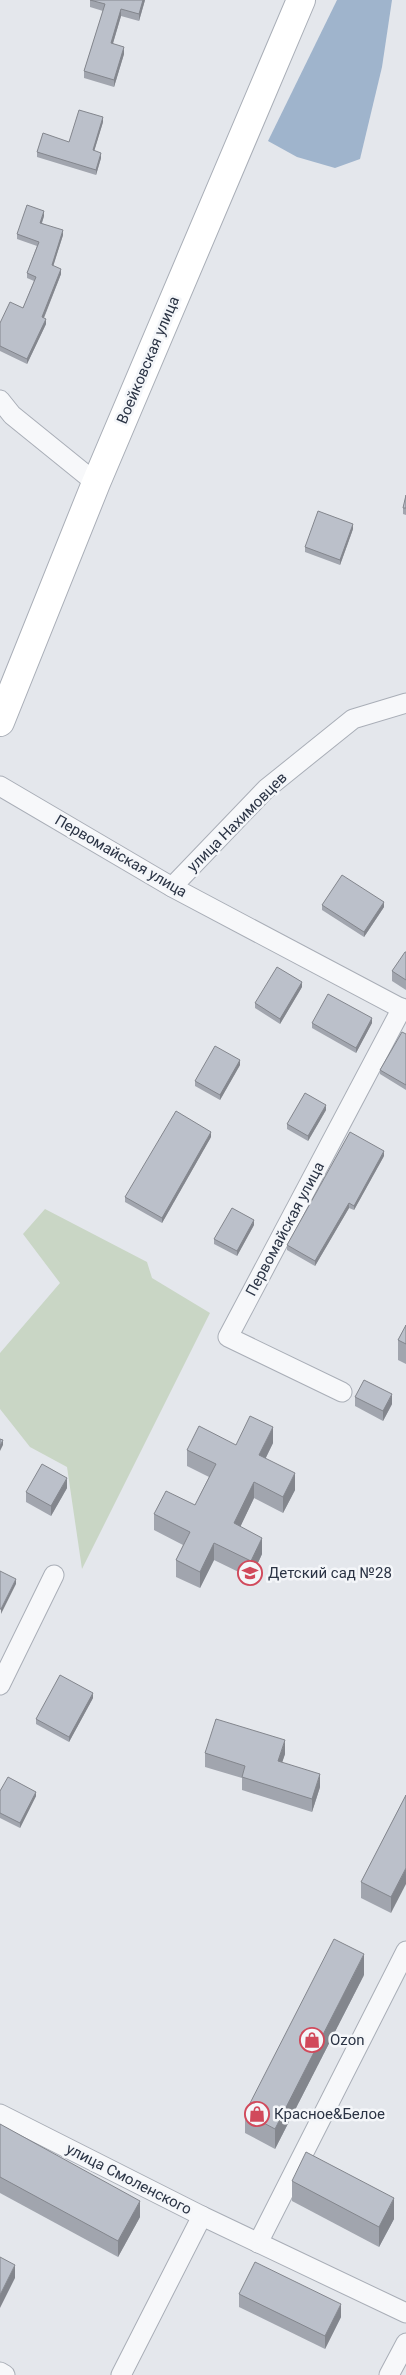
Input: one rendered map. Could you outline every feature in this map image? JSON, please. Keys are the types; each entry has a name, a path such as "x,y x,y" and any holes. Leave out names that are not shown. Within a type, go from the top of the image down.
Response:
{"main road":[{"name":"Воейковская улица","path":"0,722 96,483 301,0"}],"street":[{"path":"0,400 12,415 96,483"},
{"name":"улица Нахимовцев","path":"172,887 266,789 353,719 406,703"},
{"name":"Первомайская улица","path":"0,786 172,887 404,1009 228,1337 342,1392"},
{"path":"0,1685 54,1575"},
{"path":"258,2243 406,1951"},
{"name":"улица Смоленского","path":"0,2114 202,2216 406,2313"},
{"path":"120,2375 202,2216"},
{"path":"389,2375 406,2343"},
{"path":"0,2372 5,2375"}],"green space":[{"path":"45,1209 147,1262 152,1278 210,1313 82,1569 67,1467 30,1447 0,1409 0,1353 60,1283 23,1234"}],"water":[{"path":"337,0 392,0 382,67 360,159 335,168 297,157 268,141"}],"building":[{"path":"90,0 143,0 139,14 121,9 111,43 124,47 114,80 84,71 105,4"},
{"path":"79,110 103,117 93,150 101,153 96,170 37,152 43,133 69,142"},
{"path":"27,205 44,211 40,223 63,230 52,265 61,269 42,317 46,319 27,359 0,346 0,323 10,302 23,308 36,277 27,273 39,242 17,234"},
{"path":"406,495 406,508 403,508"},
{"path":"318,511 353,524 340,560 305,547"},
{"path":"342,875 384,902 364,932 322,905"},
{"path":"406,952 406,980 392,971"},
{"path":"277,967 302,982 280,1019 255,1003"},
{"path":"328,994 372,1018 356,1048 312,1023"},
{"path":"402,1032 406,1034 406,1085 380,1070"},
{"path":"215,1046 240,1060 220,1095 195,1081"},
{"path":"305,1093 326,1105 308,1136 287,1124"},
{"path":"176,1111 211,1132 162,1218 125,1197"},
{"path":"350,1132 384,1151 354,1206 349,1203 315,1261 287,1245"},
{"path":"232,1208 254,1220 237,1251 214,1239"},
{"path":"406,1325 406,1344 398,1340"},
{"path":"364,1380 392,1394 383,1411 355,1397"},
{"path":"250,1416 273,1427 259,1455 295,1473 283,1497 254,1482 234,1523 262,1538 251,1561 214,1543 200,1572 176,1560 190,1532 154,1514 166,1491 195,1505 216,1464 187,1450 199,1426 236,1445"},
{"path":"42,1464 67,1478 51,1506 26,1492"},
{"path":"0,1571 16,1579 1,1609 0,1609"},
{"path":"60,1675 93,1693 69,1737 36,1719"},
{"path":"216,1719 285,1740 278,1761 320,1774 312,1799 242,1777 245,1766 205,1753"},
{"path":"8,1777 36,1792 20,1823 0,1813 0,1791"},
{"path":"406,1795 406,1868 391,1897 361,1882"},
{"path":"334,1939 364,1954 275,2129 245,2113"},
{"path":"0,2124 140,2201 118,2241 0,2177"},
{"path":"306,2152 394,2198 379,2227 292,2181"},
{"path":"0,2257 15,2265 0,2295"},
{"path":"255,2262 341,2304 325,2336 239,2294"}],"place":[{"name":"Детский сад №28","path":"250,1573"},
{"name":"Ozon","path":"312,2040"},
{"name":"Красное&Белое","path":"257,2114"}]}
